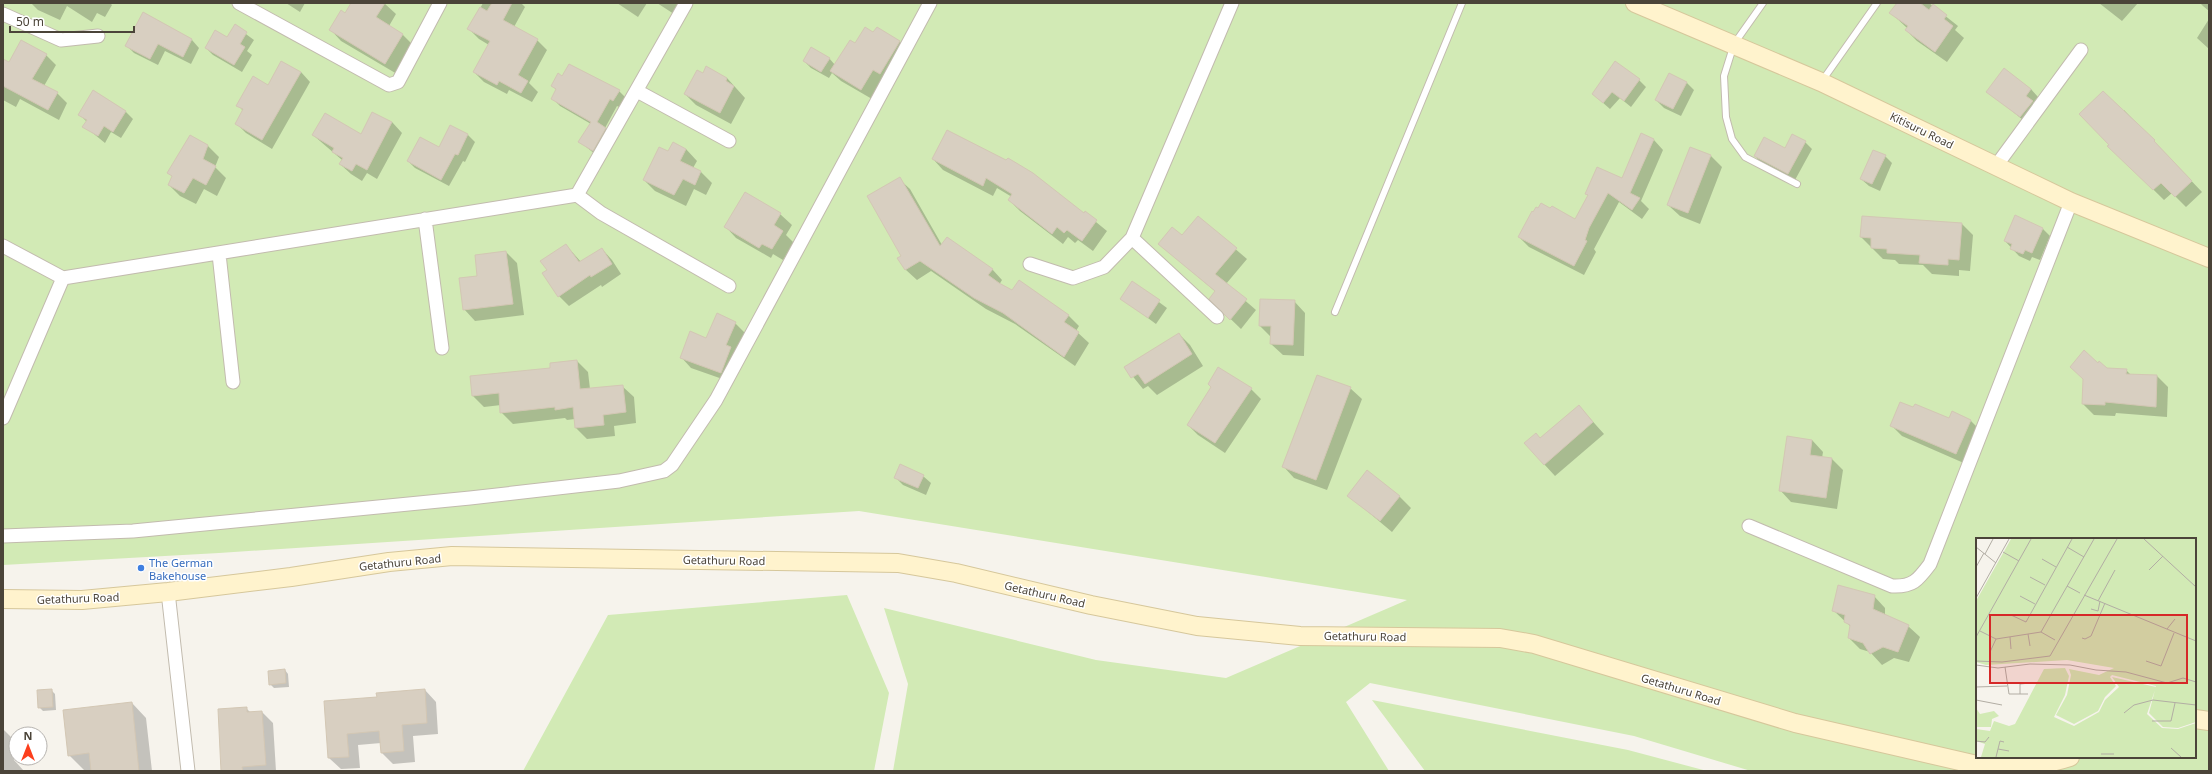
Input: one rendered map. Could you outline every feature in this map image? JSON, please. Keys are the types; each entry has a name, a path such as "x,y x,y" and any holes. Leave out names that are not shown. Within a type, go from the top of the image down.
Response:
{"main road":[{"name":"Kitisuru Road","path":"1635,3 1821,82 2071,202 2209,258"},
{"name":"Getathuru Road","path":"3,599 82,600 168,592 291,577 388,562 452,556 898,563 956,573 1091,605 1197,626 1300,636 1500,638 1534,644 1794,723 1990,768 2020,768 2049,763 2066,758"},
{"path":"2196,719 2209,721"}],"street":[{"path":"239,3 388,85 398,82 440,3"},
{"path":"577,195 686,3"},
{"path":"3,536 133,531 447,500 618,481 664,470 672,465 716,400 930,3"},
{"path":"1030,264 1073,278 1104,268 1132,238 1232,3"},
{"path":"3,14 61,40 98,36"},
{"path":"1996,166 2081,50"},
{"path":"637,91 729,141"},
{"path":"3,246 63,278 577,195 601,214 729,286"},
{"path":"1749,526 1892,586 1906,587 1918,580 1930,564 2071,202"},
{"path":"425,219 442,348"},
{"path":"1132,238 1217,317"},
{"path":"219,254 233,382"},
{"path":"3,418 63,278"},
{"path":"168,592 188,771"}],"lane":[{"path":"1335,312 1462,3"},
{"path":"1763,3 1734,44 1724,76 1726,117 1732,140 1745,157 1797,184"},
{"path":"1821,82 1877,3"}],"green space":[{"path":"3,3 2209,3 2209,771 1751,771 1634,736 1370,683 1346,702 1389,771 893,771 908,684 884,608 1096,660 1226,678 1407,600 859,511 219,553 3,565"},
{"path":"847,595 889,693 874,771 523,771 608,615"},
{"path":"1372,700 1628,750 1707,771 1425,771"}],"building":[{"path":"351,3 385,3 376,17 403,34 385,64 329,30 341,10 345,13"},
{"path":"492,3 512,3 503,20 538,39 518,75 528,81 521,93 499,81 497,85 473,72 490,41 467,29 480,7 487,11"},
{"path":"1897,3 1920,3 1929,10 1933,4 1947,15 1944,19 1953,26 1935,52 1905,30 1908,26 1889,13"},
{"path":"143,12 192,39 183,57 158,44 150,59 125,46"},
{"path":"235,24 247,32 240,44 245,47 234,65 205,48 215,30 227,37"},
{"path":"865,27 873,32 877,27 900,41 880,74 873,70 861,90 830,71 850,40 855,43"},
{"path":"21,40 47,54 32,79 58,92 48,110 3,86 3,59 9,62"},
{"path":"811,47 830,58 821,72 803,61"},
{"path":"281,61 301,72 262,140 235,124 243,109 236,106 253,76 268,85"},
{"path":"1615,61 1640,79 1624,101 1612,92 1603,103 1592,94"},
{"path":"569,64 620,90 613,101 610,99 597,122 606,128 593,151 578,142 591,122 551,99 556,89 551,86 558,73 562,76"},
{"path":"706,66 727,78 726,81 734,86 720,113 684,94 697,70 703,73"},
{"path":"2004,68 2031,89 2026,96 2033,101 2020,117 1986,92"},
{"path":"1669,73 1687,82 1673,109 1655,100"},
{"path":"93,90 126,111 113,132 104,126 98,136 82,127 87,120 78,115"},
{"path":"2103,91 2155,140 2154,141 2192,181 2175,197 2161,183 2153,190 2107,146 2109,145 2079,114"},
{"path":"372,112 392,122 367,170 356,164 352,171 339,164 343,158 332,152 334,148 312,135 325,113 361,134"},
{"path":"450,125 468,134 458,155 455,154 441,180 407,161 420,137 439,147"},
{"path":"947,130 1006,160 1008,158 1033,173 1084,213 1085,211 1097,220 1082,241 1067,230 1064,233 1057,227 1052,234 1008,200 1012,194 986,178 983,186 932,159"},
{"path":"1641,133 1654,139 1630,193 1640,198 1632,210 1608,193 1589,228 1585,240 1587,241 1574,266 1518,237 1532,211 1533,212 1536,207 1538,208 1541,203 1550,208 1552,206 1575,219 1588,195 1585,194 1597,167 1622,178"},
{"path":"1792,134 1806,141 1788,174 1754,156 1764,137 1785,148"},
{"path":"190,135 208,145 203,159 216,166 206,185 193,178 184,193 168,185 172,176 167,173"},
{"path":"673,142 686,149 680,161 701,171 695,185 683,179 674,195 643,180 659,147 668,151"},
{"path":"1690,147 1711,155 1688,213 1667,205"},
{"path":"1873,150 1886,155 1872,184 1860,179"},
{"path":"900,177 940,246 947,237 993,269 988,275 999,283 1012,290 1019,280 1069,315 1064,322 1079,332 1064,357 1003,313 974,298 920,261 905,270 897,258 901,256 867,196"},
{"path":"745,192 781,213 774,225 783,231 772,249 762,244 759,248 724,227"},
{"path":"2015,215 2043,228 2032,253 2025,250 2023,254 2010,249 2012,244 2004,241"},
{"path":"1198,216 1237,248 1215,274 1247,299 1230,320 1209,299 1215,291 1158,244 1172,227 1182,235"},
{"path":"1862,216 1962,223 1959,260 1948,259 1948,265 1919,263 1920,255 1887,253 1887,249 1871,248 1871,238 1860,237"},
{"path":"566,244 579,262 602,248 612,264 591,277 590,275 558,297 542,273 547,270 540,261"},
{"path":"506,251 513,304 463,310 459,278 477,276 475,255"},
{"path":"1132,281 1160,300 1148,318 1120,299"},
{"path":"1260,299 1295,300 1293,345 1270,344 1271,326 1259,326"},
{"path":"717,313 736,322 726,345 731,347 721,373 680,358 690,331 706,338"},
{"path":"1179,333 1192,354 1145,384 1138,374 1131,378 1124,367"},
{"path":"2084,350 2098,363 2099,361 2107,368 2127,369 2126,374 2157,375 2156,407 2105,402 2105,405 2082,404 2083,379 2070,367"},
{"path":"577,360 580,389 623,385 626,412 603,415 604,425 575,428 573,407 555,410 555,407 500,413 499,393 472,396 470,376 550,368 550,363"},
{"path":"1218,367 1252,388 1215,443 1187,425 1211,387 1208,384"},
{"path":"1317,375 1351,387 1316,480 1282,467"},
{"path":"1900,402 1913,407 1915,404 1949,418 1952,411 1971,420 1956,454 1890,426"},
{"path":"1579,405 1593,422 1544,465 1524,443 1536,433 1540,438"},
{"path":"1787,436 1812,440 1810,455 1832,458 1826,498 1779,491"},
{"path":"900,464 924,475 918,488 894,478"},
{"path":"1367,470 1400,496 1380,521 1347,496"},
{"path":"1838,585 1875,595 1873,609 1909,625 1898,652 1883,647 1870,654 1863,643 1848,638 1850,625 1844,622 1845,615 1832,611"},
{"path":"285,669 286,683 269,685 268,671"},
{"path":"52,689 53,707 38,708 37,690"},
{"path":"425,689 427,723 402,725 404,751 381,753 379,731 347,734 349,757 328,758 324,701 377,697 376,693"},
{"path":"132,702 139,771 91,771 89,753 68,756 63,710"},
{"path":"247,707 247,712 262,711 266,765 242,767 243,771 221,771 218,709"}],"place":[{"name":"The German Bakehouse","path":"141,568"}]}
